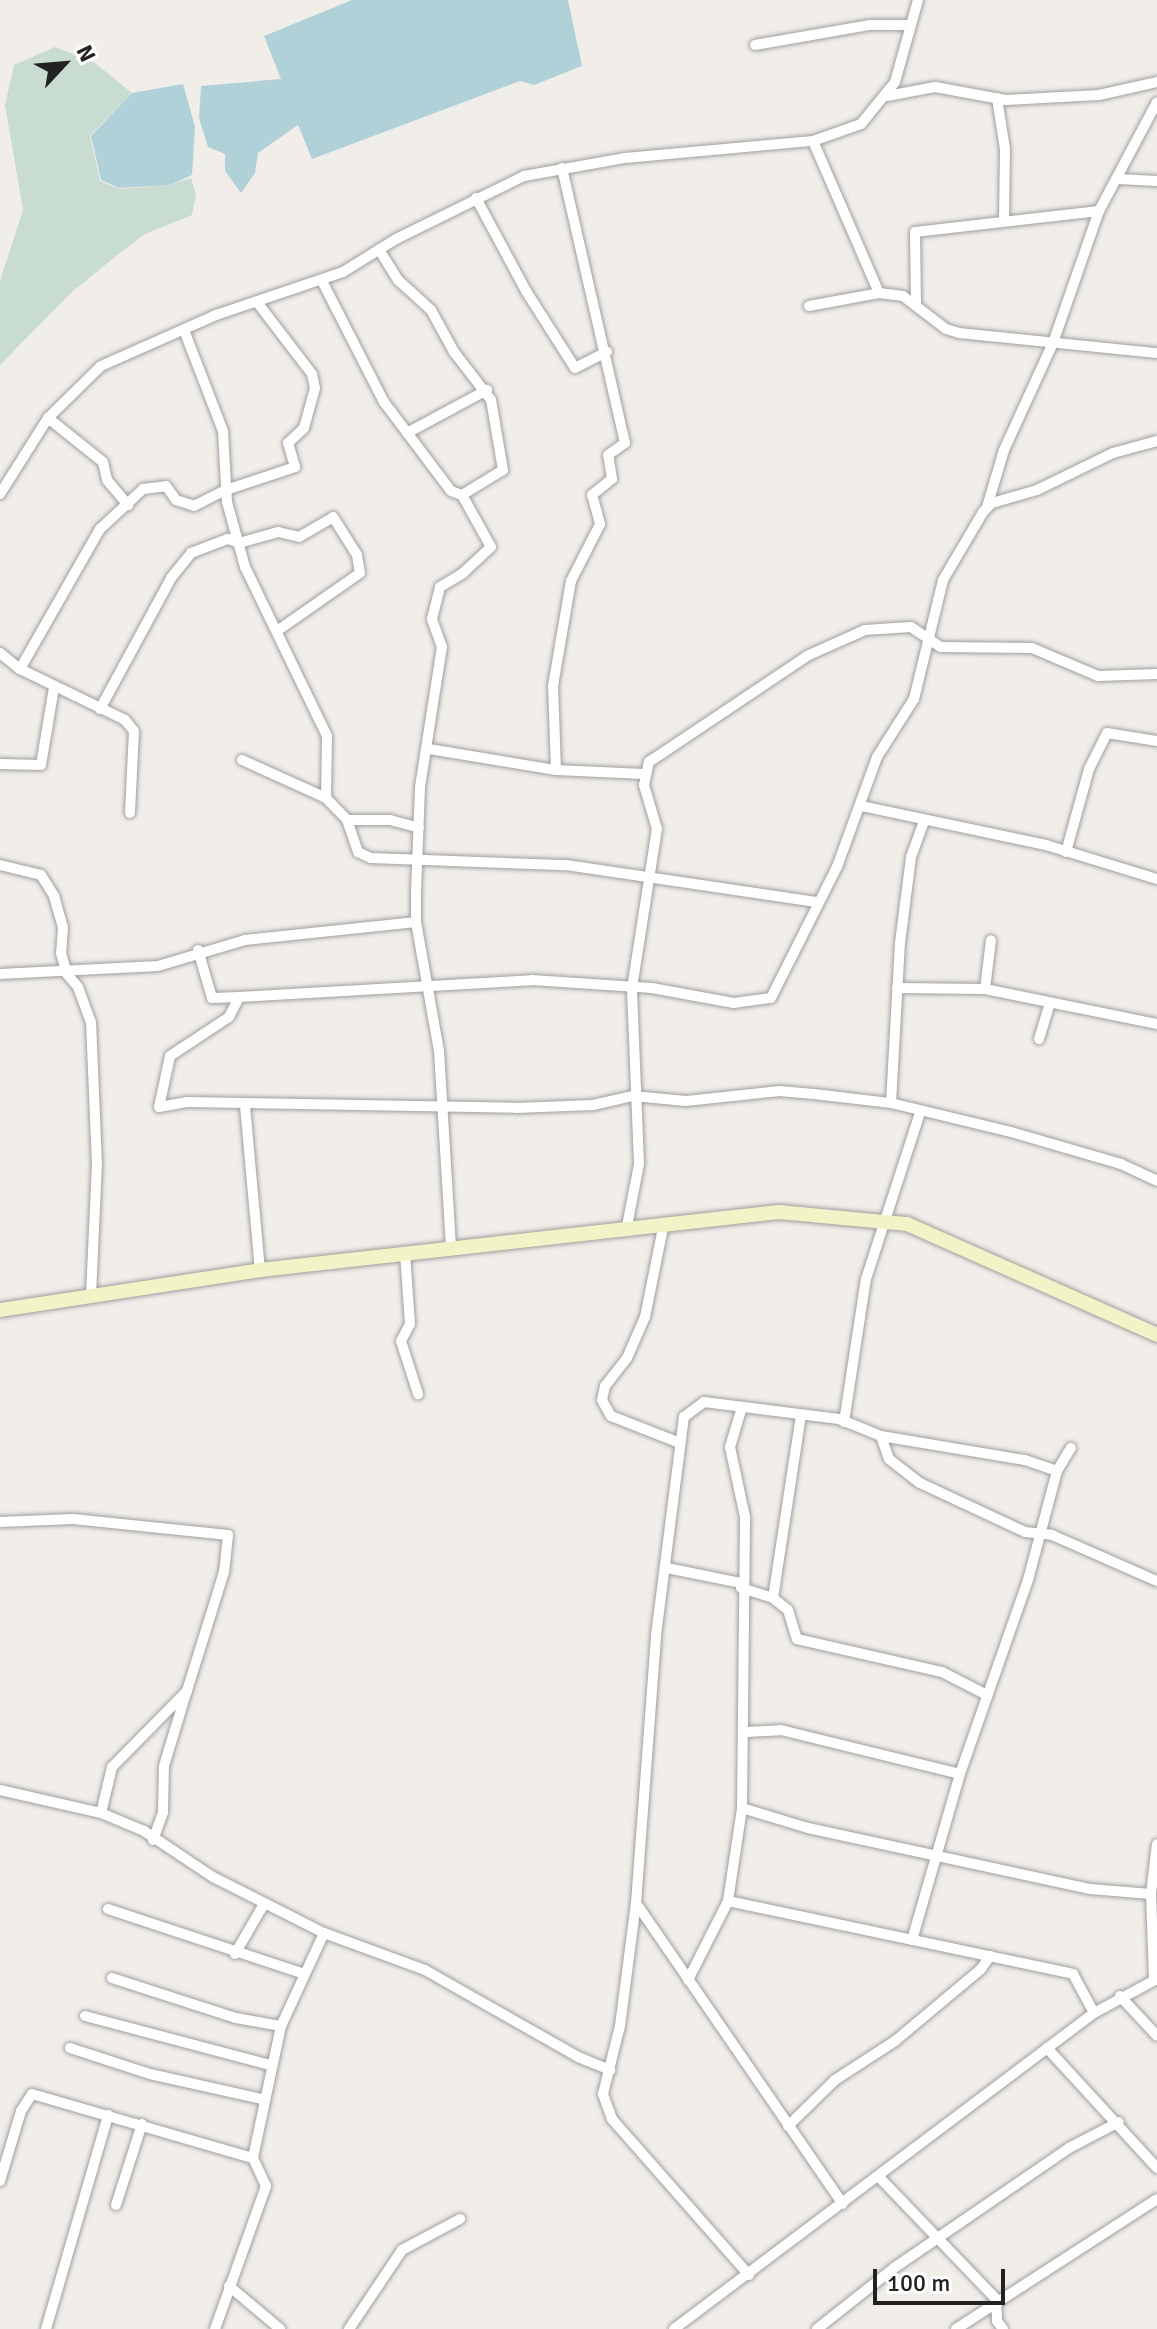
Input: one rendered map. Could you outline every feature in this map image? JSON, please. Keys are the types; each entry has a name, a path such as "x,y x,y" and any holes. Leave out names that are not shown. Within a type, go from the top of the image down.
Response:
{"main road":[{"path":"0,1310 91,1293 260,1270 627,1226 779,1212 884,1218 1002,1264 1157,1335"}],"street":[{"path":"0,494 48,418 101,366 184,330 322,281 476,198 524,176 562,168 813,141 861,124 887,96 901,66 908,25 918,0"},
{"path":"755,45 870,25 908,25"},
{"path":"901,66 915,89"},
{"path":"887,96 915,89 997,98 1099,95 1157,82"},
{"path":"997,98 1005,149 1004,220"},
{"path":"198,950 212,998 532,980 761,1002 778,991 816,902 837,867 877,757 914,699 932,636 943,580 987,507 1004,450 1053,343 1099,211 1157,102"},
{"path":"813,141 879,293"},
{"path":"556,770 553,686 571,581 600,524 592,495 612,479 608,455 625,443 607,352 562,168"},
{"path":"1118,179 1157,181"},
{"path":"476,198 575,368 607,352"},
{"path":"916,305 915,232 1099,211"},
{"path":"379,250 398,280 431,310 454,352 487,390 503,470 462,495"},
{"path":"322,281 358,358 407,433 451,491 462,495 491,547 440,587 432,619 442,647 429,701 429,749 420,787 416,922 443,1106 451,1247"},
{"path":"809,306 879,293 903,296 946,329 1157,353"},
{"path":"20,669 100,529 143,489 166,486 176,500 194,506 226,490 295,467 288,443 304,428 315,388 309,367 257,302"},
{"path":"184,330 223,431 226,490 245,567 327,736 326,798"},
{"path":"407,433 487,390"},
{"path":"48,418 103,462 107,480 128,505"},
{"path":"987,507 1037,490 1113,453 1157,441"},
{"path":"100,709 180,565 191,553 228,539 239,543 278,532 299,537 333,517 361,563 360,573 277,631"},
{"path":"627,1226 639,1164 633,1096 632,988 645,879 657,829 647,807 644,774 649,762 827,645 889,627 911,627 932,636 941,647 1032,648 1098,676 1157,674"},
{"path":"0,653 20,669 100,709 134,731 130,813"},
{"path":"0,764 41,765 54,687"},
{"path":"1066,852 1089,769 1107,733 1157,741"},
{"path":"429,749 556,770 644,774"},
{"path":"242,760 326,798 347,820 348,836 364,856 566,865 816,902"},
{"path":"861,806 1066,852 1157,879"},
{"path":"347,820 390,820 419,828"},
{"path":"891,1103 897,988 911,857 924,821"},
{"path":"0,865 41,875 63,927 61,953 67,974 91,1022 97,1163 91,1293"},
{"path":"0,974 67,974 168,965 198,950 260,938 416,922"},
{"path":"985,989 991,940"},
{"path":"897,988 985,989 1157,1024"},
{"path":"239,997 229,1017 208,1036 170,1056 159,1107 187,1102 245,1106 575,1106 633,1096 686,1101 779,1091 891,1103 920,1113 1075,1149 1157,1181"},
{"path":"1039,1039 1050,1003"},
{"path":"245,1106 260,1270"},
{"path":"844,1422 866,1279 920,1113"},
{"path":"664,1223 645,1317 627,1358 605,1386 602,1400 611,1416 680,1443"},
{"path":"405,1253 410,1324 401,1341 418,1394"},
{"path":"749,2275 612,2119 603,2094 611,2070 636,1903 656,1635 667,1568 680,1443 690,1408 704,1402 844,1422 881,1436 1025,1460 1057,1471"},
{"path":"688,1980 728,1901 742,1808 746,1732 741,1586 745,1517 730,1447 742,1407"},
{"path":"773,1598 801,1415"},
{"path":"881,1436 889,1459 906,1475 1037,1537 1052,1535 1157,1581"},
{"path":"912,1940 960,1774 1028,1580 1057,1471 1071,1448"},
{"path":"0,1522 73,1519 228,1535 224,1572 164,1766 163,1812 153,1840"},
{"path":"667,1568 741,1586 773,1598 788,1610 801,1642 942,1672 987,1695"},
{"path":"101,1813 112,1767 187,1691"},
{"path":"746,1732 781,1730 960,1774"},
{"path":"0,1790 101,1813 264,1904 324,1933 425,1970 578,2057 611,2070"},
{"path":"742,1808 808,1828 1090,1889 1151,1894"},
{"path":"674,2329 1094,2013 1120,1996 1156,1979 1151,1894 1157,1844"},
{"path":"728,1901 1073,1974 1094,2013"},
{"path":"636,1903 843,2204"},
{"path":"235,1954 264,1904"},
{"path":"108,1909 235,1954 305,1974"},
{"path":"215,2329 266,2186 253,2158 262,2099 281,2026 324,1933"},
{"path":"788,2126 835,2080 895,2041 981,1969 990,1956"},
{"path":"112,1978 236,2018 281,2026"},
{"path":"1120,1996 1157,2036"},
{"path":"85,2016 271,2065"},
{"path":"70,2048 150,2074 262,2099"},
{"path":"1047,2048 1119,2122 1157,2168"},
{"path":"0,2181 21,2111 32,2094 253,2158"},
{"path":"46,2329 108,2115"},
{"path":"817,2329 938,2238 1069,2148 1119,2122"},
{"path":"116,2205 142,2124"},
{"path":"879,2177 996,2299 997,2321 1003,2329"},
{"path":"956,2329 996,2299 1157,2199"},
{"path":"349,2329 402,2250 460,2219"},
{"path":"229,2286 280,2329"}],"green space":[{"path":"55,47 95,63 132,93 90,136 100,181 119,189 170,185 191,178 196,195 192,215 145,234 116,256 72,292 0,365 0,281 23,210 5,105 14,65"}],"water":[{"path":"352,0 568,0 582,66 534,85 520,81 312,159 298,125 258,153 255,173 241,193 225,171 225,154 208,147 199,118 201,86 281,79 264,36"},
{"path":"183,84 195,127 192,175 170,185 119,188 101,180 91,136 132,93"}]}
